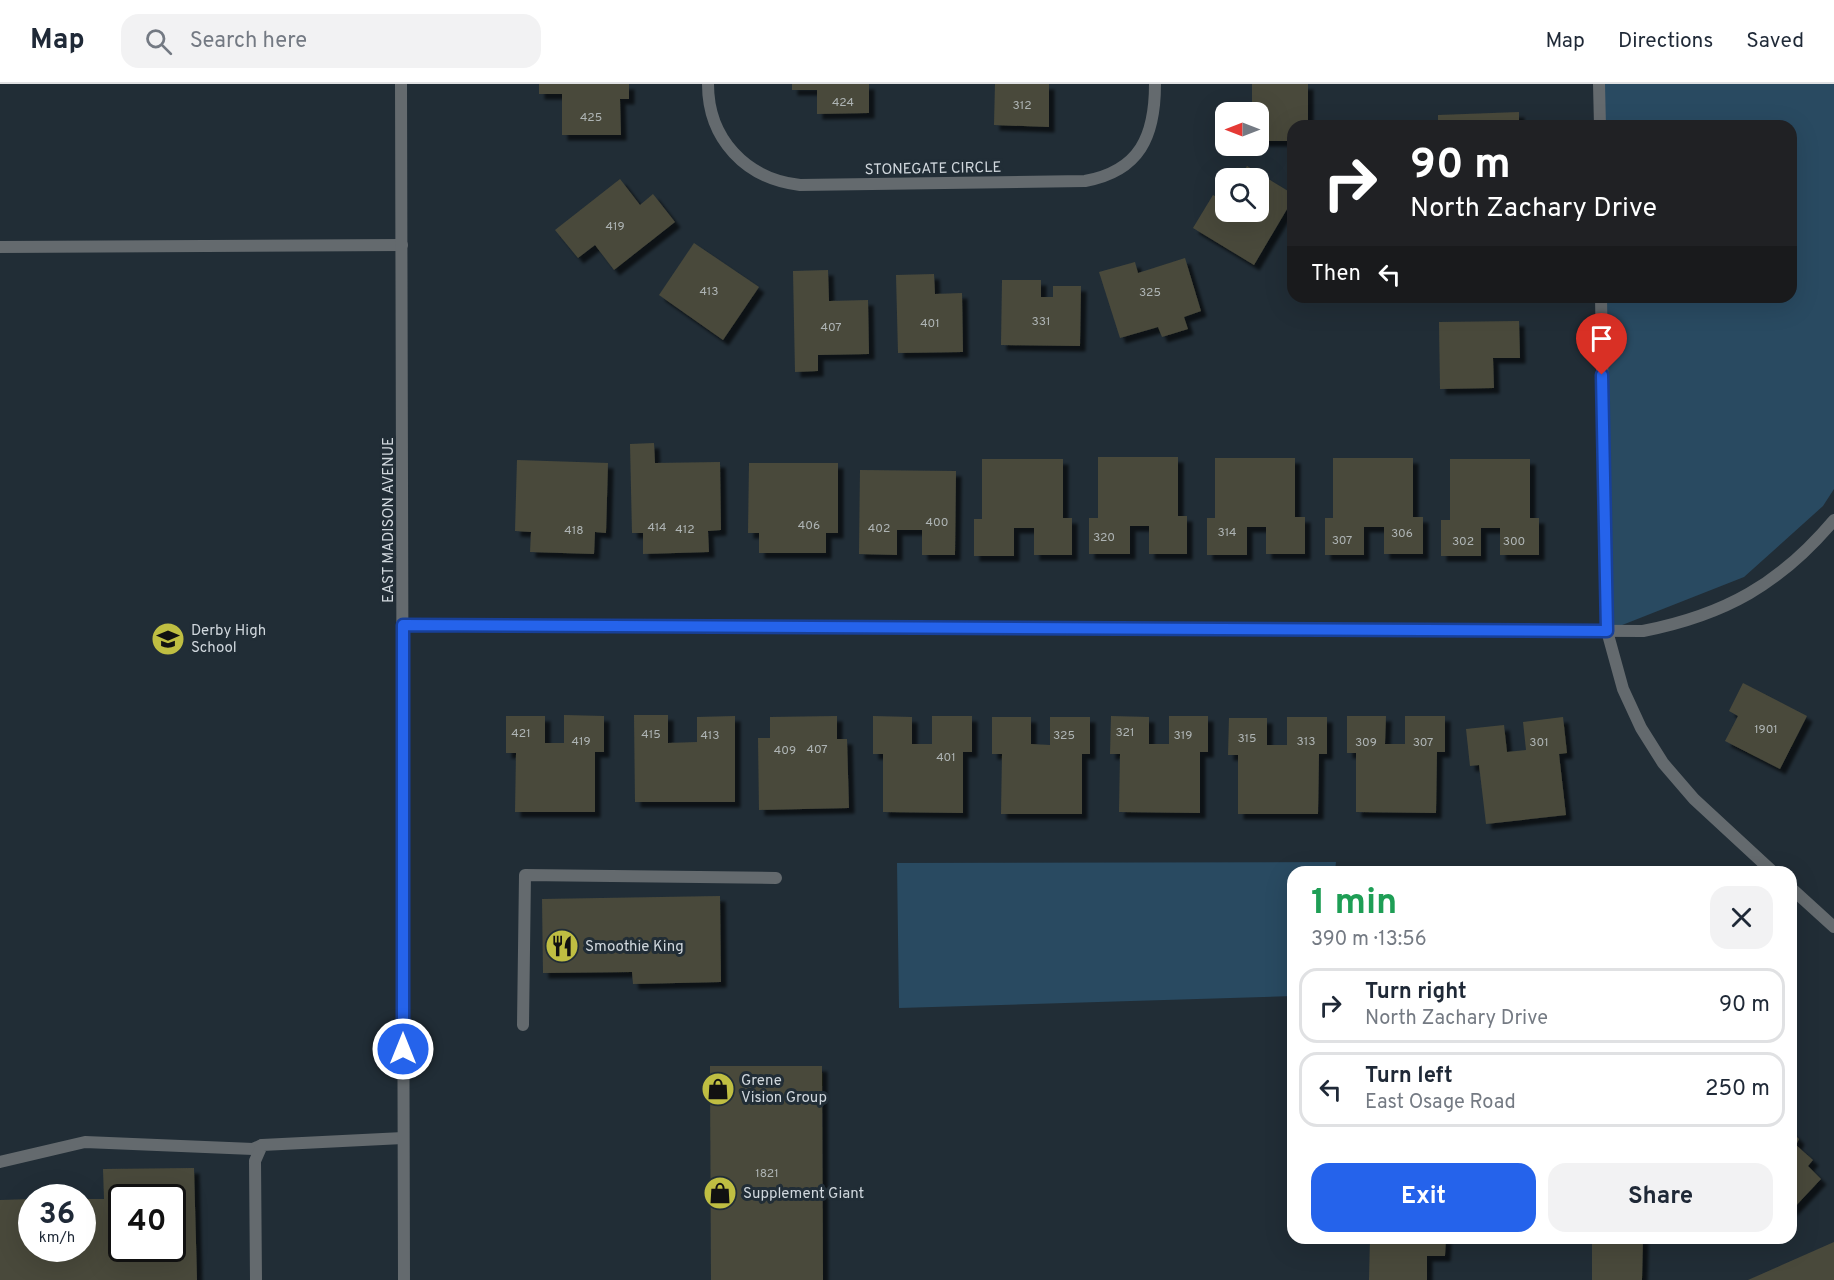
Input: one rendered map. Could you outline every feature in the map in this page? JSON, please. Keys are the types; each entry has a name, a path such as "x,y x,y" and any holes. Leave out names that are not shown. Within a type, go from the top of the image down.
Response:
{"street":[{"name":"EAST MADISON AVENUE","path":"401,84 404,1280"},
{"name":"STONEGATE CIRCLE","path":"708,84 708,99 715,126 722,139 742,163 755,172 784,183 810,185 1085,181 1099,178 1125,165 1143,146 1153,121 1155,84"},
{"path":"1599,84 1600,120"},
{"path":"0,247 402,245"},
{"path":"1601,303 1607,631 1623,689 1641,728 1663,763 1694,799 1767,866"},
{"path":"403,625 1643,631 1683,623 1724,608 1780,574 1804,554 1834,520"},
{"path":"523,1025 525,875 776,878"},
{"path":"1797,893 1834,927"},
{"path":"0,1162 85,1142 253,1149 262,1145 403,1138"},
{"path":"256,1280 255,1161 262,1145"}],"shaded area":[{"path":"1599,84 1834,84 1834,489 1823,506 1744,577 1607,631 1601,303 1797,303 1797,120 1600,120"},
{"path":"1336,862 1336,866 1287,866 1287,996 899,1008 897,863"}],"building":[{"path":"539,84 629,84 629,99 620,99 621,135 562,135 562,94 539,94"},
{"path":"792,84 869,84 869,113 817,114 817,90 792,90"},
{"path":"995,84 1049,84 1049,127 994,125"},
{"path":"1252,84 1308,84 1308,120 1287,120 1287,141 1269,141 1269,102 1252,102"},
{"path":"1519,112 1519,120 1438,120 1438,115"},
{"path":"620,179 640,205 653,194 675,222 614,270 595,245 578,258 555,230"},
{"path":"1269,179 1287,190 1287,209 1254,265 1193,228 1213,195 1215,196 1215,222 1269,222"},
{"path":"694,243 759,287 723,340 659,295"},
{"path":"1185,258 1201,311 1184,317 1188,329 1162,337 1158,327 1120,338 1099,272 1135,262 1138,273"},
{"path":"828,270 829,301 868,300 869,354 818,355 818,371 795,372 793,271"},
{"path":"934,274 935,294 962,293 963,352 898,353 896,275"},
{"path":"1002,280 1041,280 1041,297 1053,297 1053,286 1081,286 1080,346 1001,345"},
{"path":"1519,321 1520,358 1493,358 1494,388 1440,389 1439,322"},
{"path":"654,443 655,463 720,462 721,530 708,531 709,552 643,554 643,533 632,533 630,444"},
{"path":"1098,457 1178,457 1178,516 1187,516 1187,554 1149,554 1149,526 1130,526 1130,554 1089,554 1089,518 1098,518"},
{"path":"1215,458 1295,458 1295,517 1305,517 1305,554 1266,554 1266,527 1247,527 1247,555 1207,555 1207,518 1215,518"},
{"path":"1333,458 1413,458 1413,517 1423,517 1423,554 1384,554 1384,527 1364,527 1364,555 1325,555 1325,518 1333,518"},
{"path":"982,459 1063,459 1063,518 1072,518 1072,555 1034,555 1034,528 1014,528 1014,556 974,556 974,519 982,519"},
{"path":"1450,459 1530,459 1530,518 1539,518 1539,555 1500,555 1500,528 1481,528 1481,556 1441,556 1441,520 1450,520"},
{"path":"517,460 608,463 606,533 595,532 594,554 530,552 531,532 515,531"},
{"path":"749,463 838,463 838,533 826,533 826,553 759,553 759,533 748,533"},
{"path":"860,470 956,471 955,555 922,555 922,530 897,530 897,555 859,554"},
{"path":"1743,683 1807,716 1780,769 1725,741 1738,716 1729,711"},
{"path":"564,715 604,716 604,752 595,752 595,812 515,812 516,753 506,753 506,716 545,716 545,743 564,743"},
{"path":"634,715 668,715 668,743 697,742 697,717 735,716 735,802 635,802"},
{"path":"837,716 837,739 847,739 849,808 759,810 758,738 770,738 770,717"},
{"path":"873,716 912,717 912,744 932,744 932,716 972,716 972,752 963,752 963,813 883,812 883,754 873,754"},
{"path":"1111,716 1149,717 1149,744 1169,744 1169,716 1208,716 1208,752 1200,752 1200,813 1119,812 1120,754 1110,754"},
{"path":"1347,716 1386,716 1385,744 1405,744 1405,716 1445,716 1445,752 1437,752 1436,813 1356,812 1356,753 1347,753"},
{"path":"992,717 1031,717 1031,744 1050,745 1050,717 1090,717 1090,754 1082,754 1082,814 1001,814 1002,754 992,754"},
{"path":"1287,717 1327,717 1327,754 1319,754 1318,814 1238,814 1238,755 1228,755 1229,718 1267,718 1267,745 1287,745"},
{"path":"1563,717 1567,753 1559,754 1566,815 1486,824 1479,765 1470,766 1466,729 1504,725 1507,752 1526,750 1523,722"},
{"path":"720,896 721,982 633,984 632,972 543,973 542,899"},
{"path":"710,1066 822,1066 823,1280 711,1280"},
{"path":"1797,1146 1813,1160 1808,1166 1821,1179 1797,1205"},
{"path":"194,1168 197,1280 0,1280 0,1200 18,1199 18,1262 96,1262 96,1199 104,1199 103,1169"},
{"path":"1834,1242 1834,1280 1748,1280"},
{"path":"1370,1244 1446,1244 1445,1256 1427,1256 1427,1280 1369,1280"},
{"path":"1592,1244 1643,1244 1642,1280 1592,1280"}],"place":[{"name":"Derby High School","path":"168,639"},
{"name":"Smoothie King","path":"562,946"},
{"name":"Grene Vision Group","path":"718,1089"},
{"name":"Supplement Giant","path":"720,1193"}],"route":[{"path":"403,1049 403,625 1607,631 1602,375"}]}
